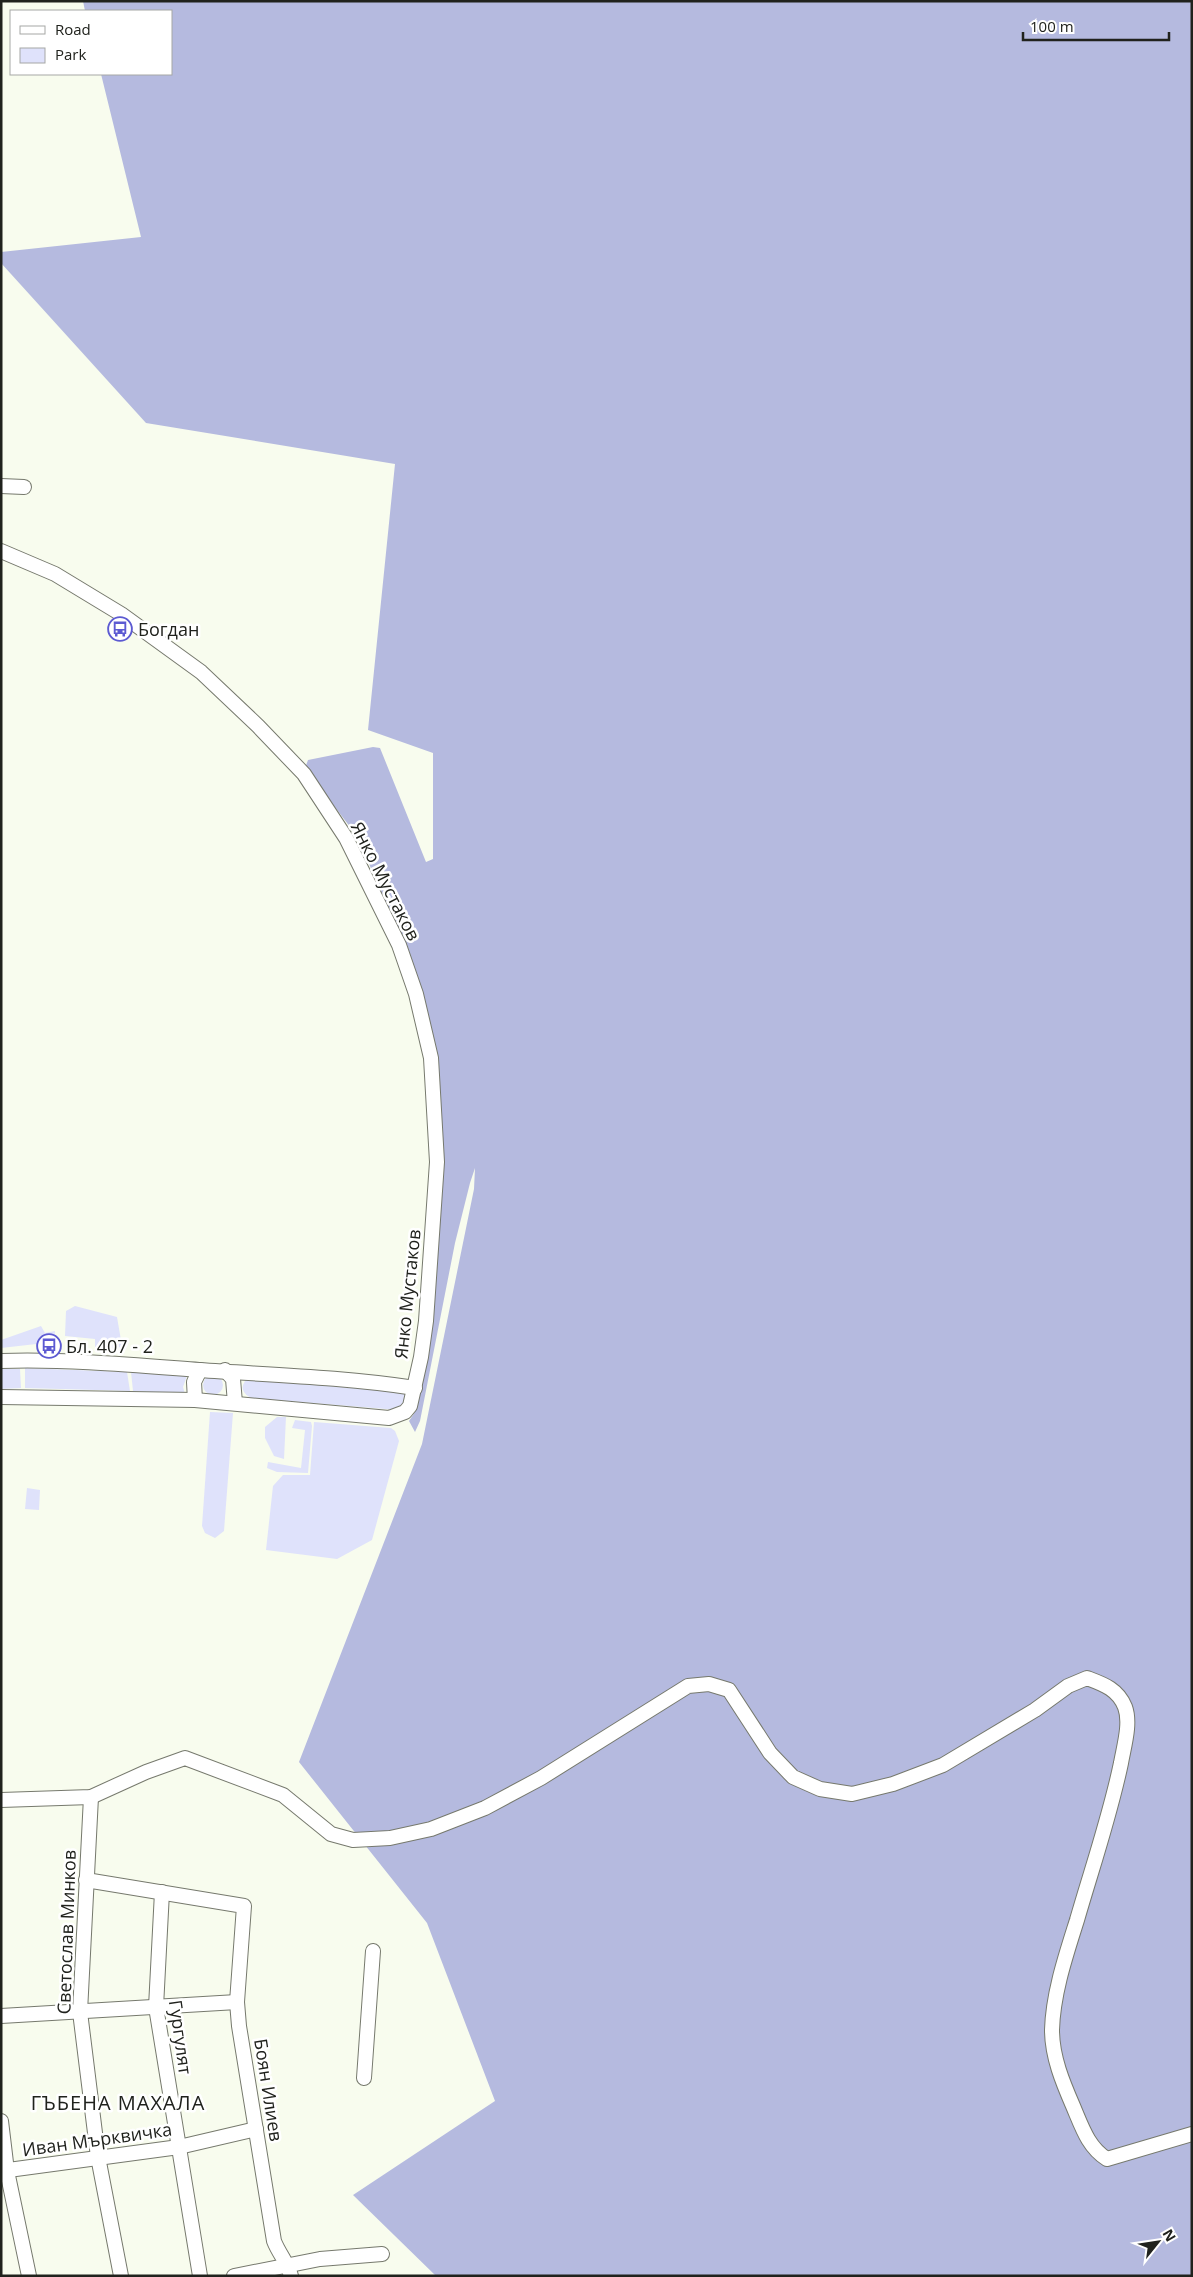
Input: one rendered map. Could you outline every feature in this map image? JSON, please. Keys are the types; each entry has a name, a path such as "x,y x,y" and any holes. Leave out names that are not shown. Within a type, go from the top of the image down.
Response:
{"street":[{"path":"1,486 24,487"},
{"name":"Янко Мустаков","path":"1,551 55,574 87,592 121,614 201,672 258,726 304,774 346,838 399,945 416,994 431,1058 437,1162 426,1321 415,1388 410,1406 406,1412 389,1418 235,1403"},
{"path":"1,1361 48,1360 225,1370 322,1377 415,1388"},
{"path":"195,1400 194,1382 200,1370"},
{"path":"1,1397 195,1400 235,1403 234,1386 231,1376 225,1370"},
{"path":"220,1402 226,1398 234,1386"},
{"path":"1,1800 91,1797 153,1769 184,1758 283,1795 331,1834 353,1840 390,1838 431,1829 485,1808 541,1778 688,1686 709,1684 729,1690 770,1753 793,1777 820,1789 852,1794 893,1784 943,1765 1035,1710 1068,1686 1087,1678 1111,1687 1125,1707 1127,1734 1114,1797 1062,1968 1052,2029 1053,2049 1066,2090 1087,2140 1097,2152 1107,2159 1192,2134"},
{"name":"Светослав Минков","path":"91,1797 80,2012 98,2157 121,2276"},
{"path":"86,1880 162,1892"},
{"name":"Боян Илиев","path":"162,1892 244,1906 237,2002 239,2026 274,2241 280,2256 290,2270"},
{"name":"Гургулят","path":"162,1892 156,2007 200,2276"},
{"path":"364,2078 373,1951"},
{"path":"1,2016 237,2002"},
{"path":"1,2121 4,2171 29,2276"},
{"name":"Иван Мърквичка","path":"4,2171 179,2146 256,2129"},
{"path":"234,2276 290,2270 320,2259 382,2254"}],"green space":[{"path":"75,1306 117,1317 122,1346 117,1349 95,1347 95,1339 65,1336 66,1311"},
{"path":"41,1326 45,1333 55,1331 54,1342 1,1348 1,1340"},
{"path":"25,1368 127,1372 130,1391 25,1388"},
{"path":"1,1369 20,1369 21,1388 1,1389"},
{"path":"131,1372 188,1373 183,1387 185,1394 133,1391"},
{"path":"209,1375 217,1375 223,1381 223,1389 217,1395 209,1395 203,1389 203,1381"},
{"path":"247,1379 402,1390 408,1400 398,1410 251,1398 243,1390 243,1385"},
{"path":"210,1412 233,1413 224,1531 215,1538 205,1533 202,1526"},
{"path":"277,1417 286,1417 284,1459 274,1456 265,1438 265,1427"},
{"path":"295,1420 311,1422 312,1426 308,1473 277,1472 267,1468 268,1462 301,1468 305,1430 292,1428"},
{"path":"314,1422 391,1428 395,1431 399,1441 372,1540 337,1559 266,1550 273,1486 283,1475 310,1475"},
{"path":"27,1488 40,1490 39,1510 25,1509"}],"shaded area":[{"path":"83,1 1192,1 1192,2276 436,2276 353,2195 495,2101 427,1923 299,1762 422,1444 474,1189 475,1168 455,1243 420,1421 415,1432 409,1421 415,1412 436,1237 433,1057 402,940 357,836 305,768 308,760 373,747 380,748 426,862 433,859 433,753 368,730 395,464 146,423 1,263 1,252 141,237 101,75 172,75 172,10 85,10"}],"place":[{"name":"Богдан","path":"120,629"},
{"name":"Бл. 407 - 2","path":"49,1346"}],"district":[{"name":"ГЪБЕНА МАХАЛА","path":"118,2102"}]}
